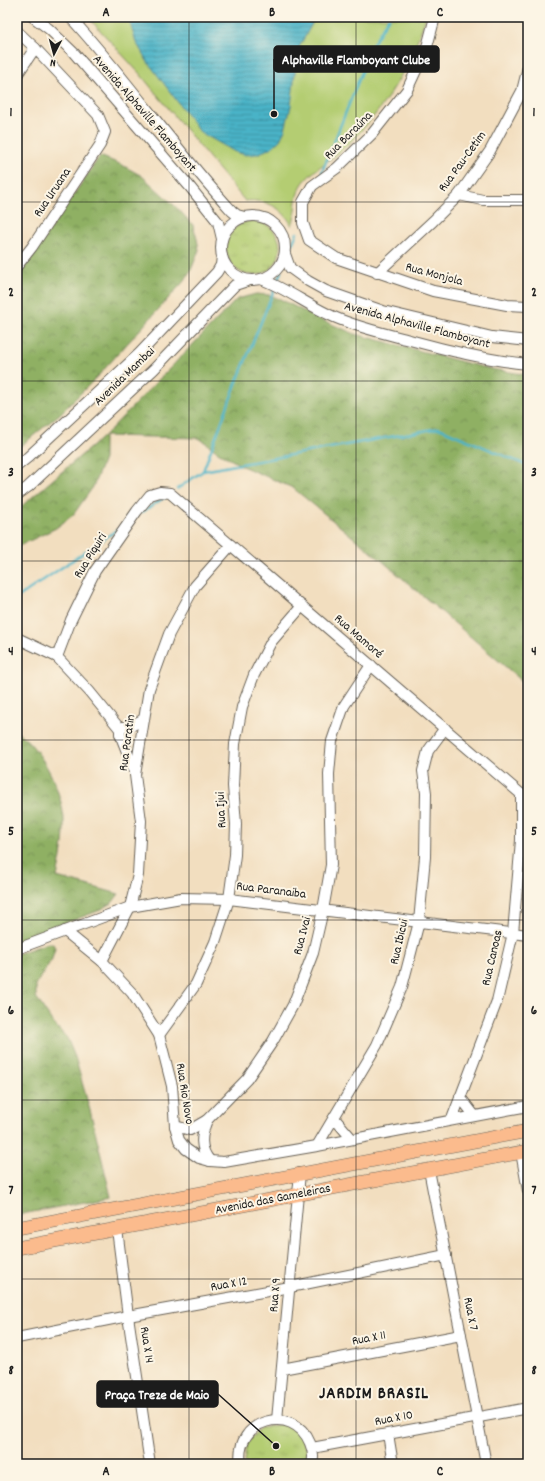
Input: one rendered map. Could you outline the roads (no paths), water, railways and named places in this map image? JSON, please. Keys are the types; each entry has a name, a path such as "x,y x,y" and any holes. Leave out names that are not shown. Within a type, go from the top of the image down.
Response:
{"main road":[{"name":"Avenida das Gameleiras","path":"17,1228 300,1173 528,1131"},
{"name":"Avenida das Gameleiras","path":"17,1248 524,1151"}],"street":[{"name":"Avenida Alphaville Flamboyant","path":"33,17 49,29 74,53 190,188 218,222 222,239"},
{"name":"Avenida Alphaville Flamboyant","path":"70,17 98,47 202,179 232,211 237,215 245,217"},
{"name":"Rua Baraúna","path":"336,258 309,240 302,223 303,202 312,186 337,168 372,134 407,90 426,47 436,17"},
{"path":"17,31 35,48 17,75"},
{"name":"Rua Uruana","path":"17,266 32,247 100,145 105,132 98,115 35,48"},
{"name":"Rua Pau-Cetim","path":"377,272 459,195 490,151 525,91 528,67"},
{"path":"459,195 483,200 528,200"},
{"path":"256,216 267,219 276,225 281,232 285,243 285,254 281,265 271,275 261,279 250,280 239,277 230,271 223,261 220,250 222,239 227,229 235,221 245,217 256,216"},
{"name":"Avenida Alphaville Flamboyant","path":"285,254 290,268 308,281 326,291 382,311 492,337 528,341"},
{"name":"Avenida Mambai","path":"17,466 139,354 217,272 221,264 222,256"},
{"name":"Rua Monjola","path":"336,258 433,291 507,305 528,306"},
{"name":"Avenida Alphaville Flamboyant","path":"261,279 273,284 311,306 356,326 453,352 490,360 528,364"},
{"name":"Avenida Mambai","path":"17,495 28,487 154,368 236,285 250,280"},
{"name":"Rua Piquiri","path":"57,657 71,620 95,571 150,495 160,492 170,493"},
{"name":"Rua Mamoré","path":"170,493 525,797"},
{"name":"Rua Paratin","path":"102,961 130,907 138,875 141,821 136,775 150,689 170,634 195,586 230,544"},
{"name":"Rua Ijui","path":"159,1035 196,984 215,942 229,899 235,855 236,824 233,786 235,744 242,707 254,675 271,642 302,606"},
{"path":"17,638 57,657 90,692 120,730 120,734 136,775"},
{"name":"Rua Ivai","path":"175,1126 190,1130 207,1120 247,1079 293,1006 313,953 324,910 332,865 329,774 332,741 344,706 371,665"},
{"path":"120,730 123,727 131,726 144,719"},
{"name":"Rua Ibicui","path":"317,1146 378,1045 402,987 418,922 425,857 426,793 424,771 428,751 445,728"},
{"name":"Rua Canoas","path":"452,1119 497,1000 514,933 525,840 525,797"},
{"name":"Rua Paranaiba","path":"17,949 130,907 182,898 229,899 528,934"},
{"name":"Rua Rio Novo","path":"65,931 102,961 132,993 159,1035 172,1086 175,1126 179,1140 186,1149 199,1158 210,1161 224,1162 528,1106"},
{"path":"149,1020 172,1017"},
{"path":"460,1097 474,1115"},
{"path":"334,1118 352,1139"},
{"path":"207,1120 203,1132 202,1143 204,1153 210,1161"},
{"path":"524,1151 528,1190"},
{"name":"Rua X 7","path":"429,1170 486,1464"},
{"name":"Rua X 9","path":"277,1420 300,1173"},
{"name":"Rua X 14","path":"117,1229 128,1316 150,1464"},
{"name":"Rua X 12","path":"17,1338 128,1316 290,1287 446,1255"},
{"name":"Rua X 11","path":"282,1369 461,1335"},
{"name":"Rua X 10","path":"312,1448 528,1408"},
{"path":"238,1464 243,1442 248,1433 266,1421 277,1420 289,1422 299,1428 307,1437 312,1448 312,1464"},
{"path":"388,1434 393,1464"}],"water":[{"path":"128,17 315,17 298,49 291,106 285,130 280,140 271,148 257,154 246,155 235,152 200,132 147,61 136,42"}],"waterway":[{"path":"322,172 373,44 389,17"},
{"path":"308,204 312,196"},
{"path":"290,249 297,233"},
{"path":"277,281 281,272"},
{"path":"203,471 274,290"},
{"path":"177,489 203,471 439,428 528,466"},
{"path":"141,513 165,497"},
{"path":"17,598 117,530"}],"place":[{"name":"Alphaville Flamboyant Clube","path":"274,114"},
{"name":"Praça Treze de Maio","path":"276,1446"}],"district":[{"name":"JARDIM BRASIL","path":"374,1395"}]}
